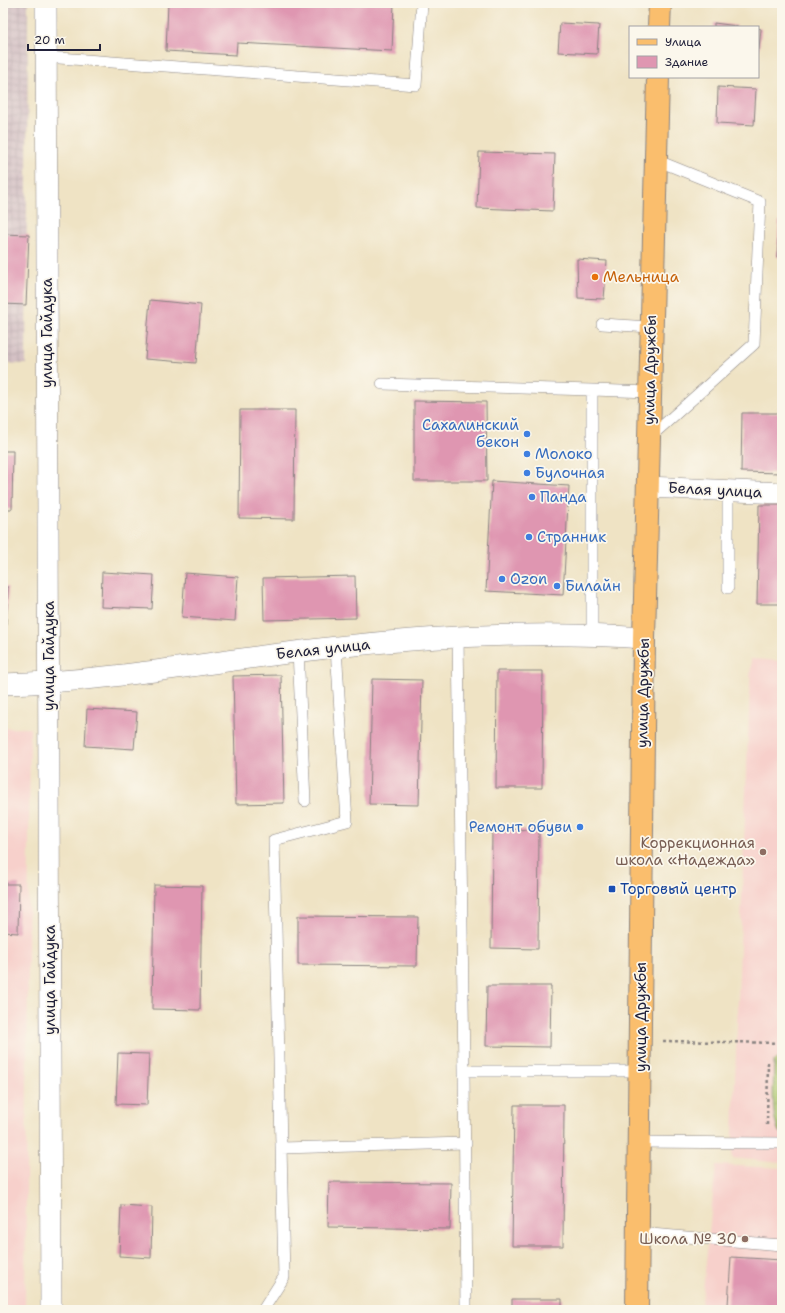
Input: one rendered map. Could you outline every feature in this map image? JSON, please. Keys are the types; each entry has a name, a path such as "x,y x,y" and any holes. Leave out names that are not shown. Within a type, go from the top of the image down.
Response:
{"main road":[{"path":"659,26 660,3"},
{"name":"улица Дружбы","path":"637,1310 644,638 650,392 650,327 658,78"}],"street":[{"name":"улица Гайдука","path":"46,3 51,1310"},
{"name":"Белая улица","path":"648,487 782,493"},
{"name":"Белая улица","path":"3,684 49,683 298,651 458,636 592,634 644,638"}],"lane":[{"path":"46,57 416,85 422,3"},
{"path":"649,437 754,344 760,202 656,160"},
{"path":"602,324 650,327"},
{"path":"382,384 650,392"},
{"path":"592,390 592,634"},
{"path":"728,491 728,588"},
{"path":"458,636 466,1143 466,1310"},
{"path":"262,1310 284,1277 274,840 347,821 336,648"},
{"path":"298,651 305,801"},
{"path":"464,1071 640,1071"},
{"path":"639,1142 782,1144"},
{"path":"281,1148 466,1143"},
{"path":"639,1233 782,1245"}],"path":[{"path":"641,1038 663,1041 782,1043"},
{"path":"767,1143 768,1060"}],"shaded area":[{"path":"3,3 28,3 26,364 3,363"},
{"name":"Коррекционная школа «Надежда»","path":"751,659 782,661 782,1163 732,1158"},
{"path":"3,728 30,728 25,1310 3,1310"},
{"name":"Школа № 30","path":"716,1165 782,1168 782,1310 701,1310"}],"green space":[{"path":"782,1055 782,1133 779,1132 776,1125 773,1098 774,1061"}],"building":[{"path":"168,3 394,3 392,51 237,43 236,55 166,51"},
{"path":"560,23 599,25 597,54 558,52"},
{"path":"714,23 737,26 714,26"},
{"path":"759,28 761,29 759,49"},
{"path":"718,87 756,89 754,125 717,123"},
{"path":"479,152 555,154 553,211 477,208"},
{"path":"779,221 782,221 782,257 777,257"},
{"path":"3,234 29,235 26,305 3,304"},
{"path":"577,259 607,261 604,299 578,298"},
{"path":"150,300 201,305 196,363 145,359"},
{"path":"414,401 486,402 487,481 414,481"},
{"path":"240,410 295,410 294,519 239,518"},
{"path":"742,413 782,413 782,473 741,472"},
{"path":"3,451 13,451 12,509 3,509"},
{"path":"492,481 569,486 563,595 486,591"},
{"path":"759,505 782,505 782,604 757,604"},
{"path":"102,572 154,575 152,609 101,607"},
{"path":"185,573 238,577 235,621 182,617"},
{"path":"355,576 356,618 264,620 263,578"},
{"path":"3,587 8,587 6,626 3,626"},
{"path":"497,671 543,671 542,788 496,788"},
{"path":"281,675 284,803 236,804 233,676"},
{"path":"372,679 422,680 419,805 369,804"},
{"path":"87,709 137,712 134,749 85,746"},
{"path":"492,829 539,830 538,949 491,948"},
{"path":"3,884 19,884 18,933 3,932"},
{"path":"154,885 202,886 200,1010 152,1009"},
{"path":"298,916 418,917 417,966 298,965"},
{"path":"487,986 551,986 550,1047 486,1046"},
{"path":"118,1053 149,1054 147,1105 116,1104"},
{"path":"514,1105 564,1105 563,1246 512,1246"},
{"path":"329,1182 451,1183 450,1229 328,1227"},
{"path":"121,1205 152,1207 151,1258 119,1256"},
{"path":"731,1257 782,1260 782,1308 728,1305"},
{"path":"512,1299 562,1299 562,1310 512,1310"}],"place":[{"name":"Мельница","path":"595,277"},
{"name":"Сахалинский бекон","path":"527,434"},
{"name":"Молоко","path":"527,454"},
{"name":"Булочная","path":"527,473"},
{"name":"Панда","path":"532,497"},
{"name":"Странник","path":"529,537"},
{"name":"Ozon","path":"502,579"},
{"name":"Билайн","path":"557,586"},
{"name":"Ремонт обуви","path":"580,827"},
{"name":"Коррекционная школа «Надежда»","path":"763,852"},
{"name":"Торговый центр","path":"612,889"},
{"name":"Школа № 30","path":"745,1239"}]}
